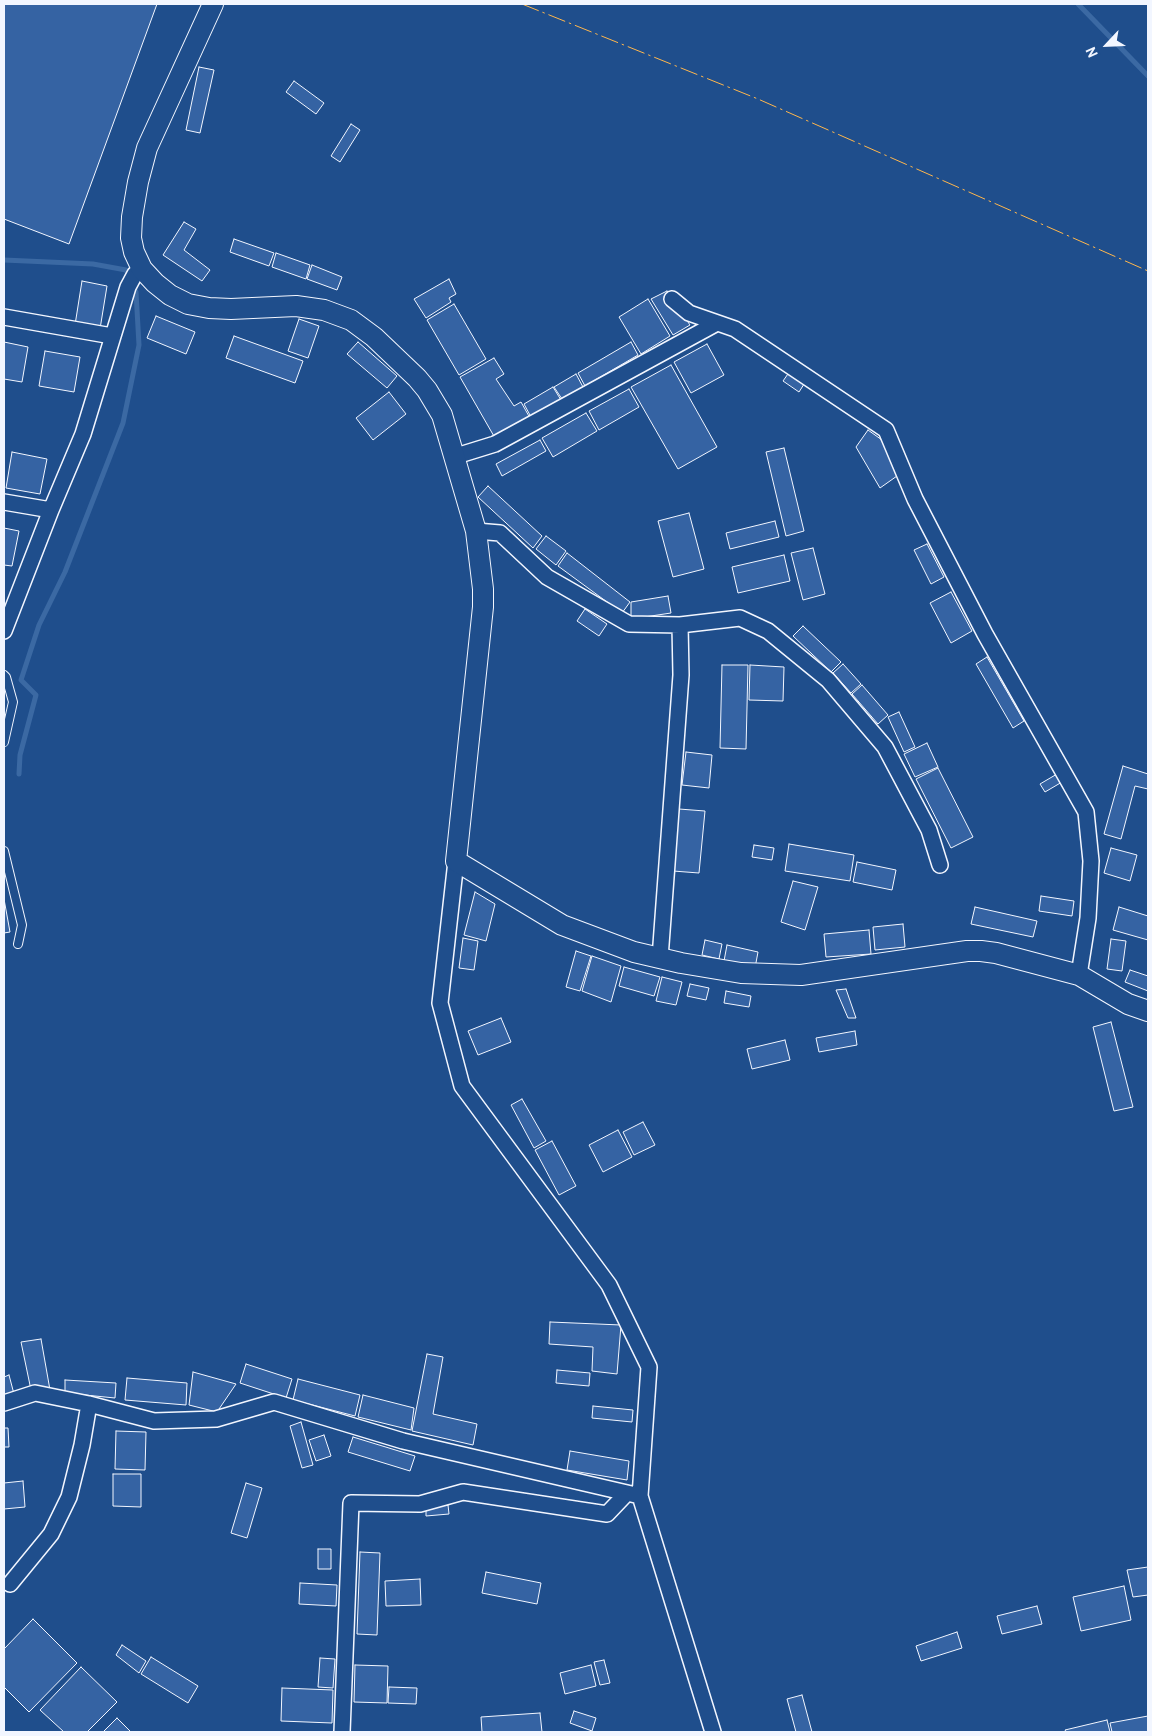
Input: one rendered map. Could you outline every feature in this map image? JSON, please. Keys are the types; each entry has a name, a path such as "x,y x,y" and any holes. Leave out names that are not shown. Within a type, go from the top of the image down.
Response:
{"street":[{"path":"4,631 83,434 112,336 135,277 131,231 142,164 147,148 213,4"},
{"path":"135,277 162,289 188,304 209,308 231,309 296,306 324,310 351,320 386,347 427,390 442,415 476,531 483,607 440,1003 462,1086 609,1285 649,1367 634,1495 713,1732"},
{"path":"672,299 689,312 735,330 886,430 915,499 985,634 1086,812 1091,861 1088,918 1079,975"},
{"path":"4,317 112,336"},
{"path":"454,457 495,444 717,323"},
{"path":"4,502 51,510"},
{"path":"476,531 500,533 547,577 629,624 680,625 740,618 768,631 828,680 885,747 929,830 940,865"},
{"path":"660,958 681,675 680,625"},
{"path":"456,861 562,925 634,952 660,958 711,969 741,973 801,975 967,951 981,951 996,953 1079,975 1128,1004 1148,1011"},
{"path":"4,1403 35,1392 154,1421 216,1419 274,1402 403,1441 634,1495"},
{"path":"10,1584 51,1534 69,1497 82,1445 89,1404"},
{"path":"342,1732 351,1503 420,1504 463,1492 607,1514 634,1495"}],"lane":[{"path":"4,675 12,702 4,742"},
{"path":"4,851 22,925 18,944"}],"building":[{"path":"4,4 157,4 69,244 4,219"},
{"path":"199,67 214,70 200,133 186,130"},
{"path":"294,81 324,103 316,114 286,92"},
{"path":"351,124 360,130 340,162 331,156"},
{"path":"184,222 196,229 184,250 210,270 202,281 163,255"},
{"path":"234,239 274,253 269,266 230,252"},
{"path":"276,253 310,265 306,279 272,267"},
{"path":"312,265 342,277 337,290 307,279"},
{"path":"449,279 456,294 449,298 451,302 426,318 414,299"},
{"path":"82,281 107,286 100,329 75,325"},
{"path":"667,291 690,325 673,335 651,299"},
{"path":"648,299 670,336 641,354 619,317"},
{"path":"454,304 486,359 459,375 427,320"},
{"path":"156,316 195,332 186,354 147,338"},
{"path":"299,319 319,326 308,358 288,351"},
{"path":"234,336 303,361 295,383 226,358"},
{"path":"4,342 28,347 22,382 4,379"},
{"path":"358,342 397,376 387,388 347,354"},
{"path":"631,342 638,355 585,386 578,373"},
{"path":"707,344 724,375 691,393 674,362"},
{"path":"45,351 80,357 74,392 39,386"},
{"path":"494,358 504,374 496,379 514,406 521,402 530,418 495,438 460,377"},
{"path":"671,365 717,447 678,469 631,387"},
{"path":"790,371 806,381 799,392 783,381"},
{"path":"576,374 583,387 562,399 554,387"},
{"path":"553,387 561,400 531,417 524,404"},
{"path":"629,389 639,407 599,430 589,411"},
{"path":"389,392 406,414 373,440 356,418"},
{"path":"586,413 597,431 553,457 542,438"},
{"path":"868,430 882,440 897,476 880,488 856,447"},
{"path":"540,440 546,451 502,476 496,464"},
{"path":"784,448 804,531 786,536 766,452"},
{"path":"12,452 47,459 40,494 6,488"},
{"path":"488,486 542,536 533,548 478,497"},
{"path":"689,513 704,569 673,577 658,521"},
{"path":"775,521 779,537 730,549 726,533"},
{"path":"4,528 19,531 12,566 4,565"},
{"path":"546,536 566,551 556,565 536,549"},
{"path":"927,544 944,577 931,584 914,550"},
{"path":"813,548 825,594 803,600 791,553"},
{"path":"567,553 630,602 622,613 558,566"},
{"path":"784,555 790,581 738,593 732,567"},
{"path":"951,592 972,631 951,643 930,603"},
{"path":"668,596 671,613 631,619 631,602"},
{"path":"585,609 607,624 599,636 577,621"},
{"path":"803,626 841,662 831,672 793,636"},
{"path":"987,657 1024,721 1013,728 976,664"},
{"path":"843,664 861,684 851,693 833,673"},
{"path":"722,665 748,665 746,749 720,748"},
{"path":"750,665 784,667 783,701 749,700"},
{"path":"862,685 888,715 878,724 852,694"},
{"path":"899,712 915,747 904,752 888,717"},
{"path":"927,743 938,767 915,777 904,754"},
{"path":"686,752 712,755 709,788 682,785"},
{"path":"1123,766 1148,774 1148,789 1135,786 1121,839 1104,834"},
{"path":"938,768 973,837 951,848 916,779"},
{"path":"1057,774 1062,782 1045,792 1040,784"},
{"path":"679,809 705,811 699,873 673,871"},
{"path":"789,844 854,855 850,881 785,871"},
{"path":"754,845 774,848 772,860 752,857"},
{"path":"1111,848 1137,855 1130,881 1104,873"},
{"path":"857,862 896,870 892,890 853,882"},
{"path":"793,881 818,887 805,930 781,922"},
{"path":"475,892 495,904 486,941 464,935"},
{"path":"1041,896 1074,901 1072,916 1039,911"},
{"path":"4,899 10,932 4,933"},
{"path":"975,907 1037,921 1033,937 971,924"},
{"path":"1119,907 1148,916 1148,940 1113,930"},
{"path":"903,924 905,947 875,950 873,927"},
{"path":"869,930 871,954 826,957 824,934"},
{"path":"463,938 478,941 474,970 459,968"},
{"path":"1111,939 1126,941 1122,971 1107,969"},
{"path":"705,940 722,944 719,959 702,955"},
{"path":"727,945 758,952 755,968 724,961"},
{"path":"576,951 591,956 580,991 566,987"},
{"path":"592,956 621,966 611,1002 582,991"},
{"path":"624,967 660,977 654,996 619,986"},
{"path":"1130,970 1148,976 1148,991 1125,982"},
{"path":"662,977 682,982 676,1005 656,1001"},
{"path":"690,984 709,988 706,1000 687,996"},
{"path":"846,989 856,1018 848,1018 836,990"},
{"path":"726,991 751,996 749,1007 724,1003"},
{"path":"501,1018 511,1042 478,1055 468,1031"},
{"path":"1111,1022 1133,1107 1114,1111 1093,1027"},
{"path":"855,1031 857,1045 819,1052 816,1038"},
{"path":"785,1040 790,1060 752,1069 747,1049"},
{"path":"522,1099 546,1141 534,1148 511,1105"},
{"path":"643,1122 655,1145 634,1155 623,1132"},
{"path":"618,1130 632,1157 603,1172 589,1145"},
{"path":"552,1141 576,1186 559,1195 535,1150"},
{"path":"550,1322 621,1325 617,1374 592,1371 593,1347 549,1344"},
{"path":"41,1339 50,1390 31,1390 21,1342"},
{"path":"427,1354 443,1357 433,1414 477,1424 473,1445 412,1431"},
{"path":"246,1364 292,1379 286,1398 240,1383"},
{"path":"557,1370 590,1373 589,1386 556,1383"},
{"path":"193,1372 236,1384 217,1412 189,1405"},
{"path":"9,1375 14,1394 4,1397 4,1377"},
{"path":"127,1378 187,1383 186,1405 125,1400"},
{"path":"298,1379 360,1395 355,1416 293,1400"},
{"path":"65,1380 116,1383 115,1398 65,1393"},
{"path":"363,1395 414,1408 411,1430 358,1417"},
{"path":"593,1406 633,1410 632,1422 592,1418"},
{"path":"301,1422 313,1465 302,1468 290,1426"},
{"path":"4,1428 8,1428 9,1447 4,1447"},
{"path":"116,1431 146,1432 145,1470 115,1469"},
{"path":"324,1435 331,1456 316,1461 309,1440"},
{"path":"353,1437 415,1456 410,1471 348,1452"},
{"path":"570,1451 629,1461 627,1480 567,1470"},
{"path":"113,1474 141,1474 141,1507 113,1506"},
{"path":"23,1481 25,1507 4,1509 4,1483"},
{"path":"246,1483 262,1488 247,1538 231,1533"},
{"path":"448,1505 449,1514 426,1516 426,1507"},
{"path":"318,1549 331,1549 331,1569 318,1569"},
{"path":"360,1552 380,1553 377,1635 357,1634"},
{"path":"1148,1567 1148,1595 1133,1597 1127,1570"},
{"path":"486,1572 541,1583 537,1604 482,1593"},
{"path":"420,1579 421,1605 386,1606 385,1581"},
{"path":"300,1583 337,1585 336,1606 299,1604"},
{"path":"1124,1586 1131,1620 1081,1631 1073,1597"},
{"path":"1037,1606 1042,1624 1002,1634 997,1616"},
{"path":"33,1619 77,1663 29,1712 4,1687 4,1649"},
{"path":"957,1632 962,1648 921,1661 916,1646"},
{"path":"122,1645 146,1661 139,1673 116,1655"},
{"path":"151,1657 198,1686 188,1703 141,1674"},
{"path":"320,1658 335,1659 333,1688 318,1687"},
{"path":"604,1660 610,1683 600,1685 594,1662"},
{"path":"355,1665 388,1666 387,1703 354,1702"},
{"path":"591,1665 596,1686 565,1694 560,1673"},
{"path":"81,1667 117,1702 87,1732 64,1732 40,1710"},
{"path":"389,1687 417,1688 416,1704 388,1703"},
{"path":"282,1688 333,1690 332,1723 281,1721"},
{"path":"802,1695 812,1732 796,1732 787,1699"},
{"path":"574,1711 596,1718 592,1731 570,1723"},
{"path":"540,1713 542,1732 482,1732 481,1717"},
{"path":"1148,1716 1148,1732 1112,1732 1110,1723"},
{"path":"117,1718 131,1732 103,1732"},
{"path":"1107,1720 1110,1732 1066,1732 1065,1730"}],"waterway":[{"path":"1078,4 1148,76"},
{"path":"4,260 93,264 126,270 136,292 139,345 123,423 65,572 39,625 21,680 36,695 20,755 19,774"}],"power":[{"path":"522,4 758,99 1148,271"}]}
